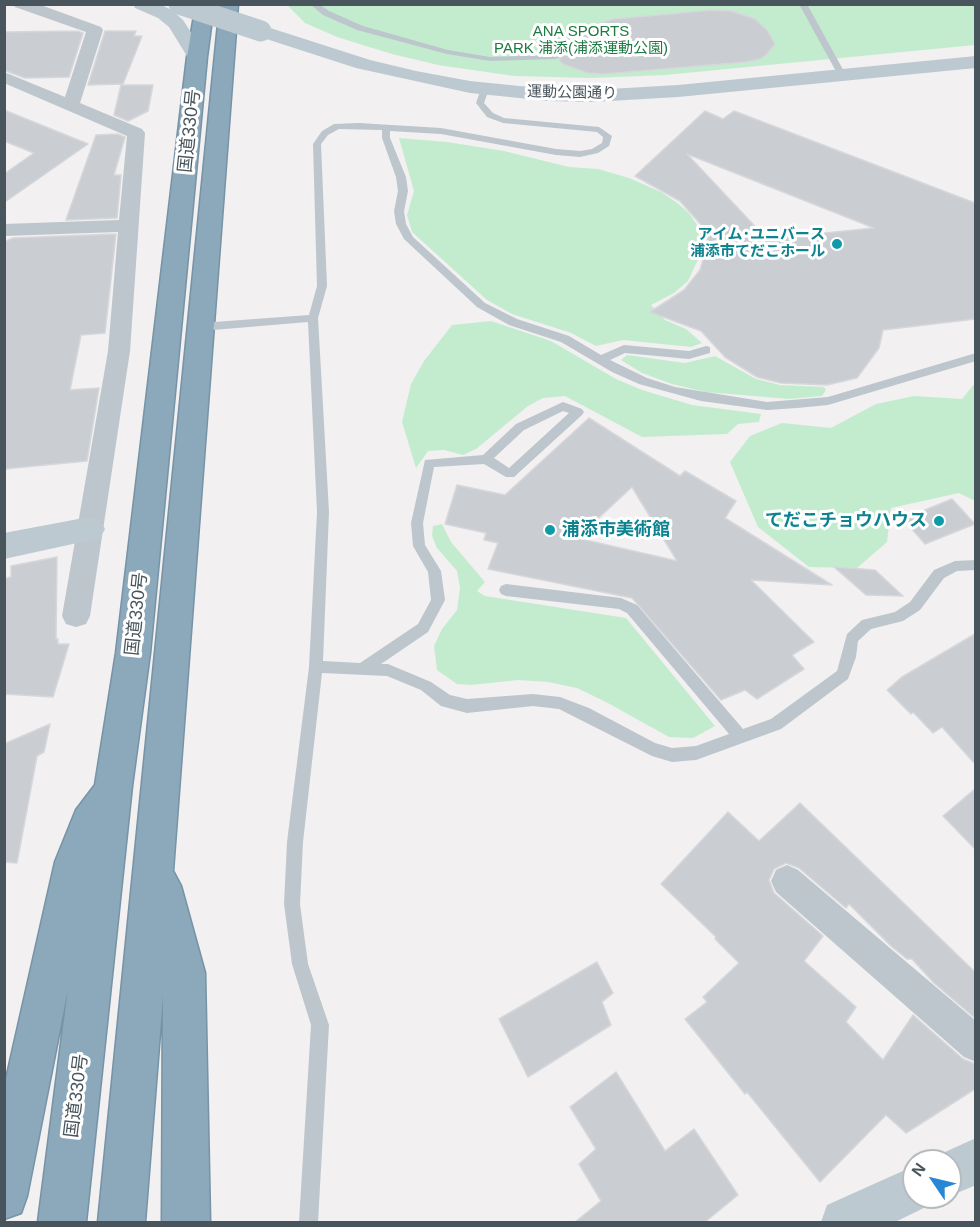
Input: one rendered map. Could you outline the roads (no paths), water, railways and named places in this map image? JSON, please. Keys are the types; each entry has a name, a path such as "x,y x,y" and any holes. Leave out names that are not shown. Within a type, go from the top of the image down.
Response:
{"highway":[{"name":"国道330号","path":"62,1222 114,786 133,653 197,57 205,4"},
{"name":"国道330号","path":"121,1222 155,861 229,4"},
{"path":"4,1196 74,862 89,823 114,786"},
{"path":"155,861 184,973 186,1222"}],"street":[{"path":"20,4 63,17 95,30 71,104"},
{"path":"142,4 165,14 176,24 197,57"},
{"name":"運動公園通り","path":"180,4 391,71 485,89 592,96 678,91 975,62"},
{"path":"4,77 136,133 119,351 76,615"},
{"path":"4,230 129,226"},
{"path":"4,546 89,529"},
{"path":"787,881 975,1046"},
{"path":"844,1222 902,1195"}],"lane":[{"path":"313,4 326,13 360,28 447,52 490,59 556,57"},
{"path":"803,4 842,75"},
{"path":"308,1222 320,1025 300,964 292,904 295,842 316,667 323,512 313,318 322,286 317,144 325,133 337,126 441,131 580,154 595,151 606,144 608,136 598,130 503,120 490,115 480,103 485,89"},
{"path":"386,129 386,138 401,177 403,191 399,211 401,224 409,239 481,305 513,322 565,339 634,377 674,392 767,405 828,401 975,357"},
{"path":"201,327 313,318"},
{"path":"601,360 624,349 689,355 706,350"},
{"path":"363,668 423,628 438,600 434,571 419,546 417,523 429,463 486,459 510,474 578,411 563,406 520,427 486,459"},
{"path":"316,667 388,670 426,686 446,701 467,706 534,700 560,703 652,749 672,756 696,753 776,724 843,675 852,638 867,624 898,616 915,606 939,574 955,566 975,565"},
{"path":"506,590 621,604 632,609 740,737"}],"place":[{"name":"アイム･ユニバース 浦添市てだこホール","path":"837,244"},
{"name":"てだこチョウハウス","path":"939,521"},
{"name":"浦添市美術館","path":"550,530"}],"park label":[{"name":"ANA SPORTS PARK 浦添(浦添運動公園)","path":"581,40"}]}
